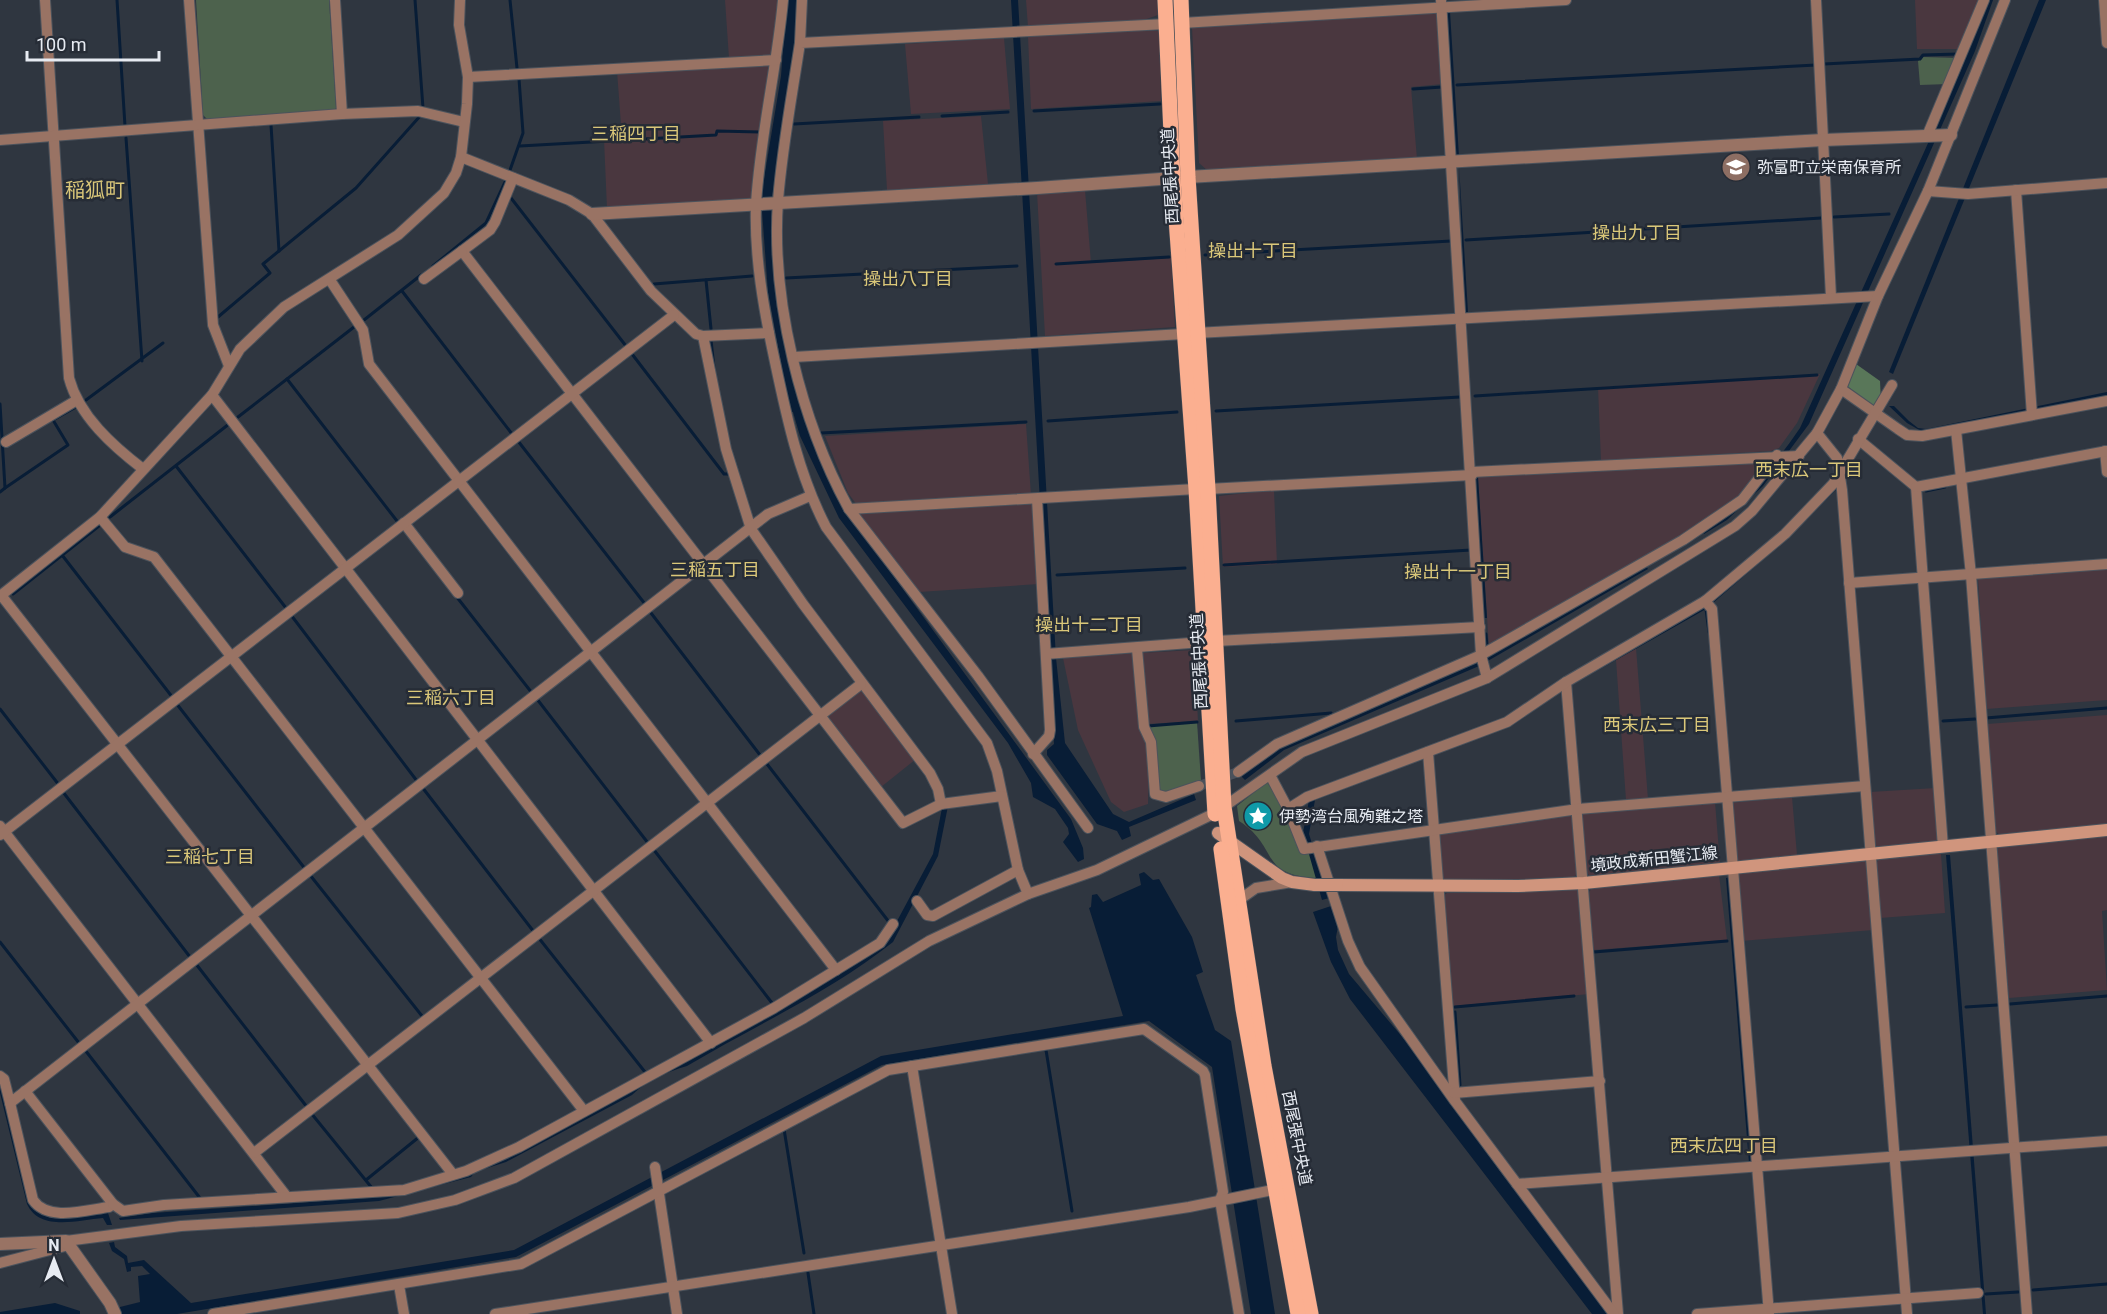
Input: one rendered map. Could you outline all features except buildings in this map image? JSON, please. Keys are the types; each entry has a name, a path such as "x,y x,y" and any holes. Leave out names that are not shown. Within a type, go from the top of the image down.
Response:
{"main road":[{"name":"西尾張中央道","path":"1165,0 1174,23 1180,177 1202,489 1219,810 1239,900 1264,1066 1277,1189 1311,1314"},
{"name":"西尾張中央道","path":"1174,23 1181,0"},
{"name":"境政成新田蟹江線","path":"1224,837 1292,882 1315,885 1440,887 1584,883 2107,830"},
{"name":"西尾張中央道","path":"1224,837 1243,1009 1298,1314"}],"street":[{"path":"45,0 69,378 78,400 117,449 143,469"},
{"path":"189,0 213,325 229,366"},
{"path":"335,0 342,114"},
{"path":"452,1173 1,596 100,517 212,394 240,349 284,307 398,235 444,193 456,173 461,157 468,77 459,25 460,0"},
{"path":"783,0 759,204 760,276 769,333 796,450 810,496 826,527 987,743 993,755 1018,870 1028,894"},
{"path":"802,0 800,44 777,202 781,288 794,357 814,434 849,509 978,676 1088,828"},
{"path":"800,44 1031,32 1441,4 1566,0"},
{"path":"1815,0 1831,297"},
{"path":"1238,772 1277,744 1481,655 1683,540 1752,511 1794,456 1817,433 1841,389 1873,296 1928,191 1939,136 1984,0"},
{"path":"1939,136 2005,0"},
{"path":"2104,0 2107,43"},
{"path":"1441,4 1472,473 1481,655 1486,672"},
{"path":"468,77 776,60"},
{"path":"0,140 342,114 418,111 464,122"},
{"path":"592,214 1037,188 1180,177 1823,140 1939,136"},
{"path":"461,157 569,200 592,214 631,267 674,315 696,334 703,336 769,333"},
{"path":"424,279 462,251 495,222 513,178"},
{"path":"1928,191 1964,194 2107,183"},
{"path":"2016,190 2032,410"},
{"path":"462,251 903,823 941,804 1002,796"},
{"path":"330,280 363,330 369,364 836,970"},
{"path":"794,357 1873,296"},
{"path":"287,1197 2,831 674,315"},
{"path":"703,336 726,449 751,529 761,547 861,684 930,773 938,789 941,804"},
{"path":"1288,809 1307,797 1429,756 1507,722 1709,605 1813,507 1840,477 1858,439 1892,385"},
{"path":"1841,389 1898,429 1914,436 1929,436 2032,410 2107,401"},
{"path":"212,394 711,1043"},
{"path":"6,442 78,400"},
{"path":"1956,430 1963,478 1971,574 2027,1314"},
{"path":"1817,433 1837,458 1840,477 1907,1314"},
{"path":"1858,439 1915,493 1943,847"},
{"path":"1915,493 1963,478 2106,451 2107,472"},
{"path":"849,509 1056,499 1777,455 1794,456"},
{"path":"0,1244 68,1243 181,1226 398,1213 454,1200 514,1178 804,1018 929,941 1028,894 1096,870 1219,810 1302,752 1486,672 1721,524 1777,455"},
{"path":"10,1103 768,514 810,496"},
{"path":"1033,754 1049,736 1047,654 1037,499"},
{"path":"100,517 125,547 154,557 584,1111"},
{"path":"404,523 458,593"},
{"path":"1849,583 2107,564"},
{"path":"1709,605 1769,1311"},
{"path":"1047,654 1209,642 1480,627"},
{"path":"1137,649 1144,727 1151,742 1155,794 1166,797 1199,786"},
{"path":"254,1153 861,684"},
{"path":"1568,685 1616,1314"},
{"path":"1429,756 1454,1097"},
{"path":"1270,775 1288,809 1304,849 1578,809 1864,786"},
{"path":"1317,846 1348,940 1360,967 1517,1184 1616,1314"},
{"path":"917,901 927,915 933,916 1018,870"},
{"path":"1239,900 1256,888 1286,885 1292,882"},
{"path":"25,1091 113,1204 123,1210 164,1205 404,1190 452,1173 466,1171 519,1147 671,1062 711,1043 880,943 893,924"},
{"path":"213,1314 399,1286 521,1264 888,1070 1144,1029 1203,1071 1223,1192 1239,1314"},
{"path":"912,1066 951,1314"},
{"path":"0,1076 4,1079 33,1200 38,1208 52,1213 109,1208 113,1204"},
{"path":"1454,1097 1600,1082"},
{"path":"1517,1184 2107,1141"},
{"path":"655,1167 677,1314"},
{"path":"495,1314 672,1285 940,1246 1277,1189"},
{"path":"0,1263 68,1243"},
{"path":"68,1243 112,1309"},
{"path":"399,1286 404,1314"},
{"path":"1697,1314 1769,1311 1978,1293"}],"shaded area":[{"path":"725,0 780,0 773,56 729,58"},
{"path":"1026,0 1157,0 1158,15 1141,21 1028,27"},
{"path":"1915,0 1982,0 1961,49 1917,49"},
{"path":"1438,13 1443,84 1411,87 1417,159 1208,171 1199,163 1192,28"},
{"path":"1159,31 1161,101 1031,109 1028,36"},
{"path":"1004,38 1010,109 911,114 905,44"},
{"path":"768,64 773,66 751,198 607,209 604,139 622,138 617,71"},
{"path":"981,116 988,184 887,190 883,121"},
{"path":"1085,190 1091,263 1171,258 1175,327 1045,336 1037,192"},
{"path":"1820,374 1797,423 1779,448 1771,451 1601,461 1598,387"},
{"path":"1026,424 1031,495 857,505 848,493 825,436"},
{"path":"1768,459 1742,497 1684,536 1489,647 1478,477"},
{"path":"1274,490 1277,564 1223,567 1219,496"},
{"path":"1034,504 1039,584 919,592 859,514"},
{"path":"2107,568 2107,700 1986,709 1978,578"},
{"path":"1636,648 1648,799 1626,800 1616,660"},
{"path":"1194,650 1198,721 1147,724 1141,653"},
{"path":"1135,653 1149,753 1148,804 1124,812 1111,802 1078,730 1063,658"},
{"path":"860,688 916,759 881,787 827,717"},
{"path":"2107,715 2107,824 1999,834 1994,830 1987,724"},
{"path":"1936,788 1939,837 1936,841 1878,847 1874,844 1870,792"},
{"path":"1792,797 1797,855 1735,862 1730,803"},
{"path":"1715,802 1720,864 1590,876 1587,873 1582,815 1584,812"},
{"path":"1573,814 1580,873 1573,877 1445,882 1441,876 1438,832"},
{"path":"2107,835 2107,910 2102,911 2107,990 2009,998 1996,852 1999,847"},
{"path":"1938,852 1941,854 1945,913 1880,918 1876,864 1879,859"},
{"path":"1863,860 1867,863 1873,930 1741,941 1737,872"},
{"path":"1719,875 1727,940 1593,950 1589,892 1593,887"},
{"path":"1575,888 1581,892 1590,994 1452,1006 1444,895 1447,893"}],"green space":[{"path":"196,0 329,0 336,108 334,111 207,119 203,115"},
{"path":"1923,57 1959,58 1948,84 1920,85 1918,61"},
{"path":"1856,364 1880,381 1881,402 1874,406 1847,386"},
{"path":"1197,722 1201,781 1173,792 1160,791 1157,786 1148,726"},
{"path":"1267,782 1311,853 1317,878 1298,876 1277,866 1260,840 1239,821 1237,806"}],"water":[{"path":"787,0 798,0 796,36 772,198 801,406 848,514 1071,819 1083,848 1084,859 1078,862 1063,842 1069,834 1068,828 1055,809 1033,797 1031,783 1008,743 839,518 800,436 793,412 790,412 768,292 761,197 781,76"},
{"path":"1011,0 1018,0 1056,658 1065,743 1113,814 1129,822 1194,794 1196,800 1129,827 1131,836 1122,840 1117,831 1097,824 1047,755 1047,750 1054,744"},
{"path":"1988,0 1993,0 1975,51 1809,424 1763,486 1727,520 1704,534 1701,530 1730,509 1756,484 1800,428 1960,72"},
{"path":"2039,0 2046,0 1893,374 1889,372"},
{"path":"1447,12 1450,12 1459,157 1456,157"},
{"path":"1459,166 1468,312 1465,313"},
{"path":"2107,392 2107,397 1921,431 1907,423 1889,406 1894,406 1918,428 1926,429"},
{"path":"1475,477 1478,477 1487,618 1483,618"},
{"path":"1836,485 1838,488 1788,538 1706,609 1565,689 1513,725 1315,800 1309,834 1329,898 1322,900 1303,833 1309,800 1507,725 1571,683 1704,606"},
{"path":"1645,565 1648,569 1479,666 1284,750 1245,780 1241,776 1282,745 1477,662"},
{"path":"948,806 938,856 893,942 869,960 792,1007 687,1066 651,1081 632,1095 506,1162 475,1172 471,1177 379,1201 120,1220 119,1218 153,1213 383,1197 406,1192 507,1157 889,936 933,854 942,808"},
{"path":"1946,855 1950,855 1986,1314 1983,1314"},
{"path":"1144,872 1153,880 1159,879 1192,937 1203,972 1196,975 1215,1030 1231,1041 1275,1314 1251,1314 1212,1067 1149,1021 882,1065 516,1257 177,1314 117,1314 116,1308 140,1302 138,1276 150,1274 142,1266 131,1267 131,1271 127,1272 124,1259 112,1251 109,1243 114,1242 115,1247 127,1256 128,1263 144,1260 191,1303 514,1250 881,1056 1123,1016 1089,908 1092,895 1097,894 1103,902 1141,885 1139,874"},
{"path":"1730,877 1753,1162 1749,1163 1726,878"},
{"path":"1331,906 1338,926 1336,937 1338,950 1349,974 1409,1045 1505,1178 1510,1180 1610,1314 1592,1314 1350,999 1331,962 1313,912"},
{"path":"0,1081 33,1208 49,1216 108,1213 112,1225 107,1225 103,1218 60,1222 41,1218 33,1213 27,1204 0,1093"},
{"path":"55,1303 80,1311 80,1314 0,1314 0,1312"}],"waterway":[{"path":"117,0 125,126"},
{"path":"415,0 423,108"},
{"path":"510,0 517,68"},
{"path":"1824,64 1920,59 1923,55 1958,54"},
{"path":"1457,85 1816,65"},
{"path":"509,173 523,133 519,79"},
{"path":"1413,89 1442,87"},
{"path":"1034,111 1160,104"},
{"path":"942,116 1008,112"},
{"path":"218,317 270,273 263,264 356,188 421,115"},
{"path":"794,124 919,117"},
{"path":"271,125 279,251"},
{"path":"520,146 716,135 717,131 760,132"},
{"path":"126,138 142,361"},
{"path":"433,266 486,223 506,180"},
{"path":"511,198 626,346"},
{"path":"1834,217 1889,214"},
{"path":"1466,240 1821,218"},
{"path":"1205,255 1451,241"},
{"path":"1056,264 1169,257"},
{"path":"786,278 1017,266"},
{"path":"364,320 421,275"},
{"path":"654,284 752,276"},
{"path":"706,280 711,329"},
{"path":"402,291 512,434"},
{"path":"238,417 354,327"},
{"path":"711,340 714,368"},
{"path":"86,400 163,343"},
{"path":"632,354 724,474 728,474"},
{"path":"1475,396 1817,375"},
{"path":"287,379 397,521"},
{"path":"1216,411 1460,397"},
{"path":"0,404 5,488 0,492"},
{"path":"5,488 68,445 53,420 76,407"},
{"path":"1048,421 1177,412"},
{"path":"821,433 1026,422"},
{"path":"110,517 229,424"},
{"path":"518,441 645,604"},
{"path":"176,466 286,608"},
{"path":"1926,491 1945,487"},
{"path":"13,594 99,526"},
{"path":"1224,565 1471,550"},
{"path":"62,555 173,698"},
{"path":"1057,575 1185,568"},
{"path":"456,596 532,693"},
{"path":"1706,609 1709,632"},
{"path":"651,613 760,755"},
{"path":"291,615 417,781"},
{"path":"1486,634 1487,647"},
{"path":"537,699 648,843"},
{"path":"176,703 306,870"},
{"path":"1986,718 2107,708"},
{"path":"0,709 59,785"},
{"path":"1236,721 1331,713"},
{"path":"1943,721 1975,719"},
{"path":"1148,726 1197,722"},
{"path":"767,764 889,922"},
{"path":"422,787 534,932"},
{"path":"63,792 190,957"},
{"path":"654,850 772,1003"},
{"path":"310,875 422,1016"},
{"path":"538,937 645,1072"},
{"path":"1594,952 1727,941"},
{"path":"0,942 79,1043"},
{"path":"196,964 307,1107"},
{"path":"1455,1007 1574,996"},
{"path":"2010,1004 2107,996"},
{"path":"1966,1007 1997,1005"},
{"path":"1455,1012 1460,1085"},
{"path":"85,1050 200,1198"},
{"path":"1046,1050 1072,1211"},
{"path":"311,1113 372,1188"},
{"path":"784,1129 804,1253"},
{"path":"366,1180 419,1137"},
{"path":"808,1273 814,1314"},
{"path":"2033,1290 2107,1284"},
{"path":"1986,1294 2018,1292"}],"tunnel":[{"path":"1199,786 1238,772"}],"place":[{"name":"弥富町立栄南保育所","path":"1736,167"},
{"name":"伊勢湾台風殉難之塔","path":"1258,816"}],"district":[{"name":"三稲四丁目","path":"636,133"},
{"name":"稲狐町","path":"95,190"},
{"name":"操出九丁目","path":"1637,232"},
{"name":"操出十丁目","path":"1253,250"},
{"name":"操出八丁目","path":"908,278"},
{"name":"西末広一丁目","path":"1809,469"},
{"name":"三稲五丁目","path":"715,569"},
{"name":"操出十一丁目","path":"1458,571"},
{"name":"操出十二丁目","path":"1089,624"},
{"name":"三稲六丁目","path":"451,697"},
{"name":"西末広三丁目","path":"1657,724"},
{"name":"三稲七丁目","path":"210,856"},
{"name":"西末広四丁目","path":"1724,1145"}]}
